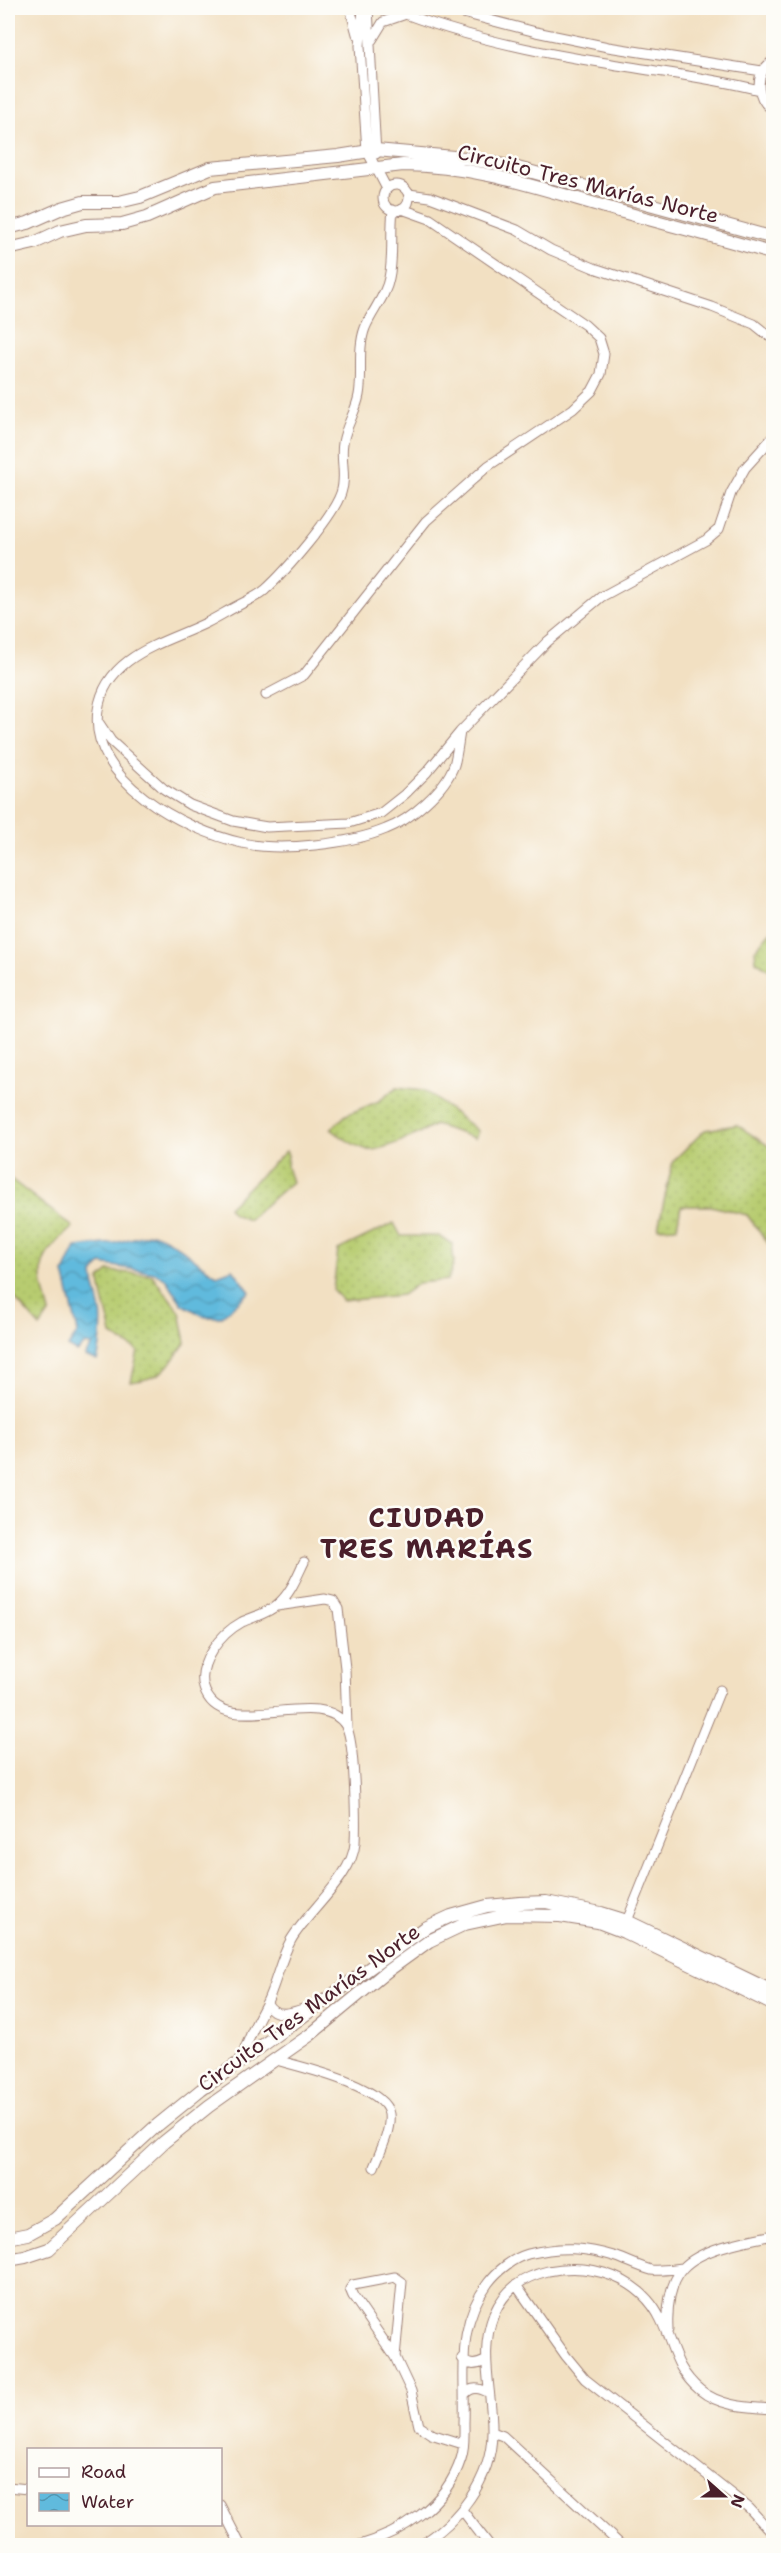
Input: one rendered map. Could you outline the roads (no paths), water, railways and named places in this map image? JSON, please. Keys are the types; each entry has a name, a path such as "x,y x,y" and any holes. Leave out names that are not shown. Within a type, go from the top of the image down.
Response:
{"street":[{"path":"350,8 364,45"},
{"path":"363,8 371,150 375,168 387,189"},
{"path":"364,45 368,8"},
{"path":"390,8 532,50 724,81 759,90"},
{"path":"444,8 536,32 608,47 762,71"},
{"path":"364,45 383,22 406,14"},
{"path":"774,60 762,71 759,90 767,107 774,110"},
{"name":"Circuito Tres Marías Norte","path":"8,228 28,224 62,208 83,202 119,202 140,197 210,168 338,156 371,150 465,158 514,167 774,238"},
{"name":"Circuito Tres Marías Norte","path":"8,249 34,243 86,225 122,224 147,218 215,187 375,168 428,165 479,173 712,235 774,254"},
{"path":"266,695 304,675 426,521 488,466 573,409 592,391 601,374 604,354 599,338 585,325 430,219 386,206 383,197 387,189 394,185 403,187 409,194 430,197 517,230 551,250 594,268 712,307 754,324 774,340"},
{"path":"409,194 408,203 398,210 389,278 379,305 365,330 359,396 343,443 345,472 341,494 318,531 263,591 206,623 150,646 130,658 107,684 98,710 98,740 108,760 134,789 168,815 207,833 244,844 277,846 343,842 387,829 407,817 424,805 453,766 460,732"},
{"path":"99,723 111,741 164,789 182,800 233,821 267,827 349,823 381,813 427,772 460,732 548,642 601,597 706,540 719,530 731,494 745,468 774,436"},
{"path":"277,1606 286,1596 304,1562"},
{"path":"241,2061 248,2038 267,2003 290,1942 304,1920 342,1875 355,1847 355,1811 347,1727 345,1668 338,1609 333,1601 325,1599 277,1606 239,1624 223,1637 211,1652 204,1667 204,1688 211,1701 228,1711 243,1715 299,1708 317,1710 339,1717 347,1727"},
{"path":"627,1921 720,1690"},
{"name":"Circuito Tres Marías Norte","path":"8,2238 28,2234 55,2219 154,2128 241,2061 425,1928 451,1916 487,1906 601,1913 627,1921 774,1992"},
{"name":"Circuito Tres Marías Norte","path":"8,2260 49,2249 164,2142 209,2106 310,2035 386,1972 429,1941 465,1924 545,1909 598,1922 624,1932 774,2005"},
{"path":"267,2003 270,2010 277,2013 288,2013 322,2003"},
{"path":"276,2060 345,2081 381,2099 389,2111 390,2124 374,2168"},
{"path":"669,2344 667,2314 675,2282 683,2268 701,2255 748,2240 774,2235"},
{"path":"357,2546 385,2538 413,2522 435,2501 452,2479 461,2459 463,2444 465,2394 462,2358 468,2322 478,2296 495,2273 524,2255 558,2247 584,2248 652,2270 683,2268"},
{"path":"419,2546 435,2535 462,2510 483,2473 490,2452 492,2432 485,2361 494,2314 509,2289 531,2275 564,2268 603,2272 624,2282 642,2292 662,2321 681,2372 701,2391 720,2403 774,2409"},
{"path":"395,2357 402,2283 395,2277 353,2285 350,2289 353,2296 395,2357 411,2391 419,2426 431,2434 463,2444"},
{"path":"516,2284 566,2356 585,2379 735,2497 774,2535"},
{"path":"462,2358 464,2362 471,2364 485,2361"},
{"path":"465,2394 476,2388 489,2393"},
{"path":"492,2432 503,2436 622,2546"},
{"path":"8,2487 27,2489"},
{"path":"222,2509 241,2546"},
{"path":"462,2510 490,2546"}],"water":[{"path":"152,1233 178,1246 217,1275 233,1269 250,1292 221,1317 205,1317 182,1304 165,1278 155,1273 101,1264 93,1274 102,1317 97,1361 85,1356 92,1345 85,1344 77,1352 68,1347 78,1332 64,1273 76,1247 115,1243"}],"district":[{"name":"CIUDAD TRES MARÍAS","path":"427,1534"}]}
